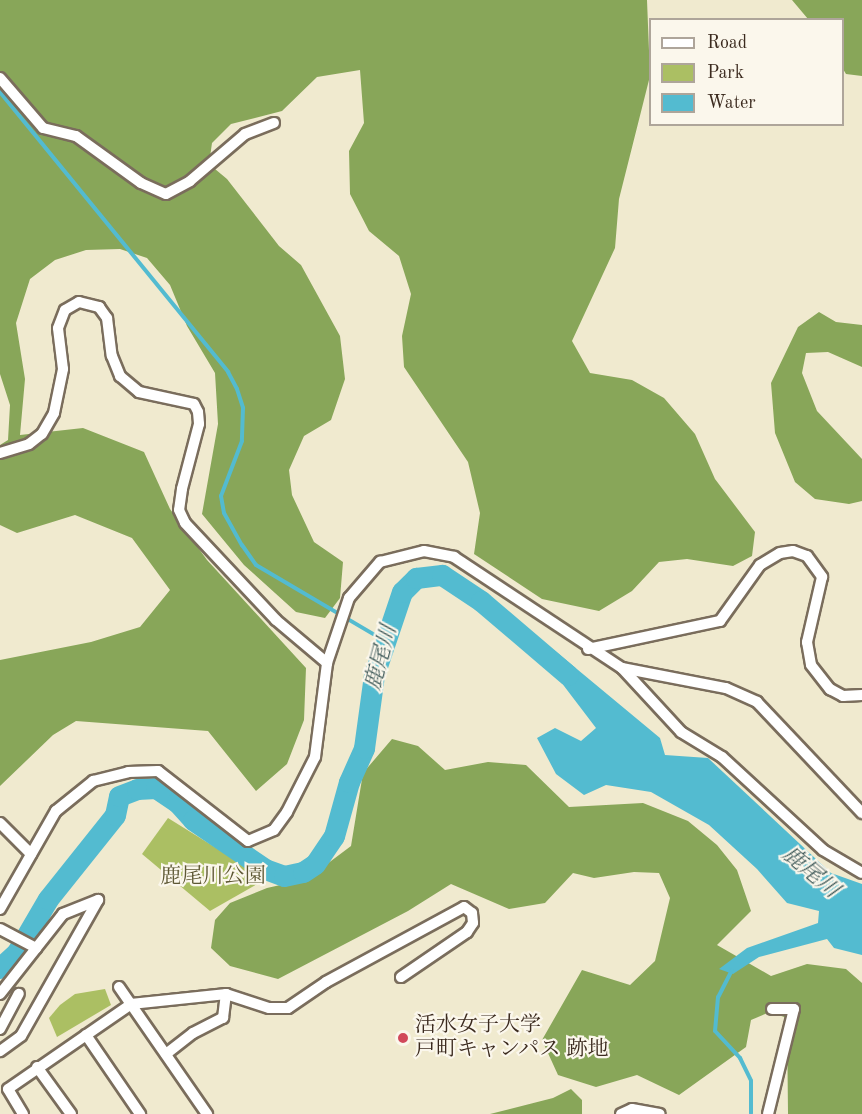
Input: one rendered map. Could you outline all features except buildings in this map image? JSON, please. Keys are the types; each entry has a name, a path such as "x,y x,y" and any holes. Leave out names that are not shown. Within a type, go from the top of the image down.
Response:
{"street":[{"path":"0,78 43,128 76,136 141,183 166,194 190,182 245,134 274,123"},
{"path":"0,453 29,444 42,434 54,413 63,369 58,328 65,310 79,302 99,307 107,318 112,356 120,376 139,392 194,404 198,412 199,424 182,489 179,510 185,523 276,620 327,663"},
{"path":"0,909 56,811 82,787 143,770 158,771 171,780 185,795 248,841 274,830 287,812 315,757 327,663 349,598 380,562 436,551 454,556 588,649 622,668 681,732 722,757 823,850 862,873"},
{"path":"588,649 720,621 760,565 780,553 793,551 807,556 822,577 807,642 811,665 830,689 843,696 862,695"},
{"path":"622,668 632,667 726,688 757,702 862,813"},
{"path":"0,823 31,854"},
{"path":"0,994 63,914 98,900 21,1036 0,1051"},
{"path":"23,1114 8,1089 37,1066 131,1004 226,994 269,1008 288,1008 326,982 464,907 472,913 473,923 467,932 401,977"},
{"path":"0,929 36,948"},
{"path":"119,987 207,1114"},
{"path":"0,1029 19,994"},
{"path":"166,1054 193,1033 223,1018 226,994"},
{"path":"768,1114 794,1009 772,1009"},
{"path":"86,1035 140,1114"},
{"path":"37,1066 71,1114"},
{"path":"621,1114 632,1109 660,1114"}],"green space":[{"path":"0,0 647,0 649,80 619,199 615,248 572,341 590,373 632,380 664,398 695,434 715,479 755,532 752,556 733,566 687,559 659,562 632,591 599,611 542,599 474,554 480,513 468,462 404,367 402,336 411,294 399,256 369,231 350,194 349,151 364,123 360,70 317,77 282,111 231,124 212,143 209,164 227,179 279,246 301,265 340,336 345,379 331,420 304,436 289,470 292,495 314,542 343,562 340,598 325,618 296,612 244,565 202,514 218,424 215,373 187,326 170,285 147,258 120,249 86,250 55,260 30,279 16,323 25,379 20,435 83,428 144,452 170,509 207,560 306,668 304,720 287,764 256,791 208,731 76,721 53,735 0,786 0,660 91,642 140,627 170,590 132,538 75,515 17,533 0,525 0,445 8,440 10,405 0,374"},
{"path":"792,0 862,0 862,76 846,74 844,71 844,18 807,18"},
{"path":"819,312 836,322 862,325 862,367 828,352 806,353 802,373 817,411 862,459 862,501 849,504 815,499 795,482 775,433 771,383 798,327"},
{"path":"392,739 418,746 445,770 488,762 526,765 569,807 643,803 688,821 717,845 737,870 751,911 717,945 771,976 807,964 846,969 862,983 862,1114 788,1114 787,1018 770,1012 751,1020 746,1047 679,1095 637,1075 596,1087 558,1075 542,1040 582,970 630,985 655,961 670,898 659,873 634,872 594,878 573,873 545,903 509,909 451,884 408,911 278,979 230,966 211,948 215,920 230,903 267,888 307,879 351,846 363,773"},
{"name":"鹿尾川公園","path":"168,818 266,879 210,911 142,854"},
{"path":"105,989 111,1005 57,1037 49,1018 60,1005 75,994"},
{"path":"571,1089 582,1100 582,1114 490,1114 553,1098"}],"water":[{"path":"554,650 660,738 665,755 708,758 831,873 862,884 862,955 834,948 827,939 759,957 733,974 719,969 747,948 818,923 819,911 787,903 757,869 709,825 651,792 606,785 584,795 556,774 537,738 555,728 581,741 596,728 545,661"}],"waterway":[{"path":"0,92 228,372 243,408 242,441 221,496 224,513 256,565 385,641"},
{"name":"鹿尾川","path":"0,968 17,952 48,899 115,815 119,796 137,789 156,788 177,802 193,820 265,869 284,876 303,872 315,864 334,836 349,782 364,748 374,675 402,592 416,578 442,575 481,601 568,675"},
{"path":"732,970 718,997 715,1031 740,1058 751,1081 751,1113"}],"place":[{"name":"活水女子大学 戸町キャンパス 跡地","path":"403,1038"}]}
